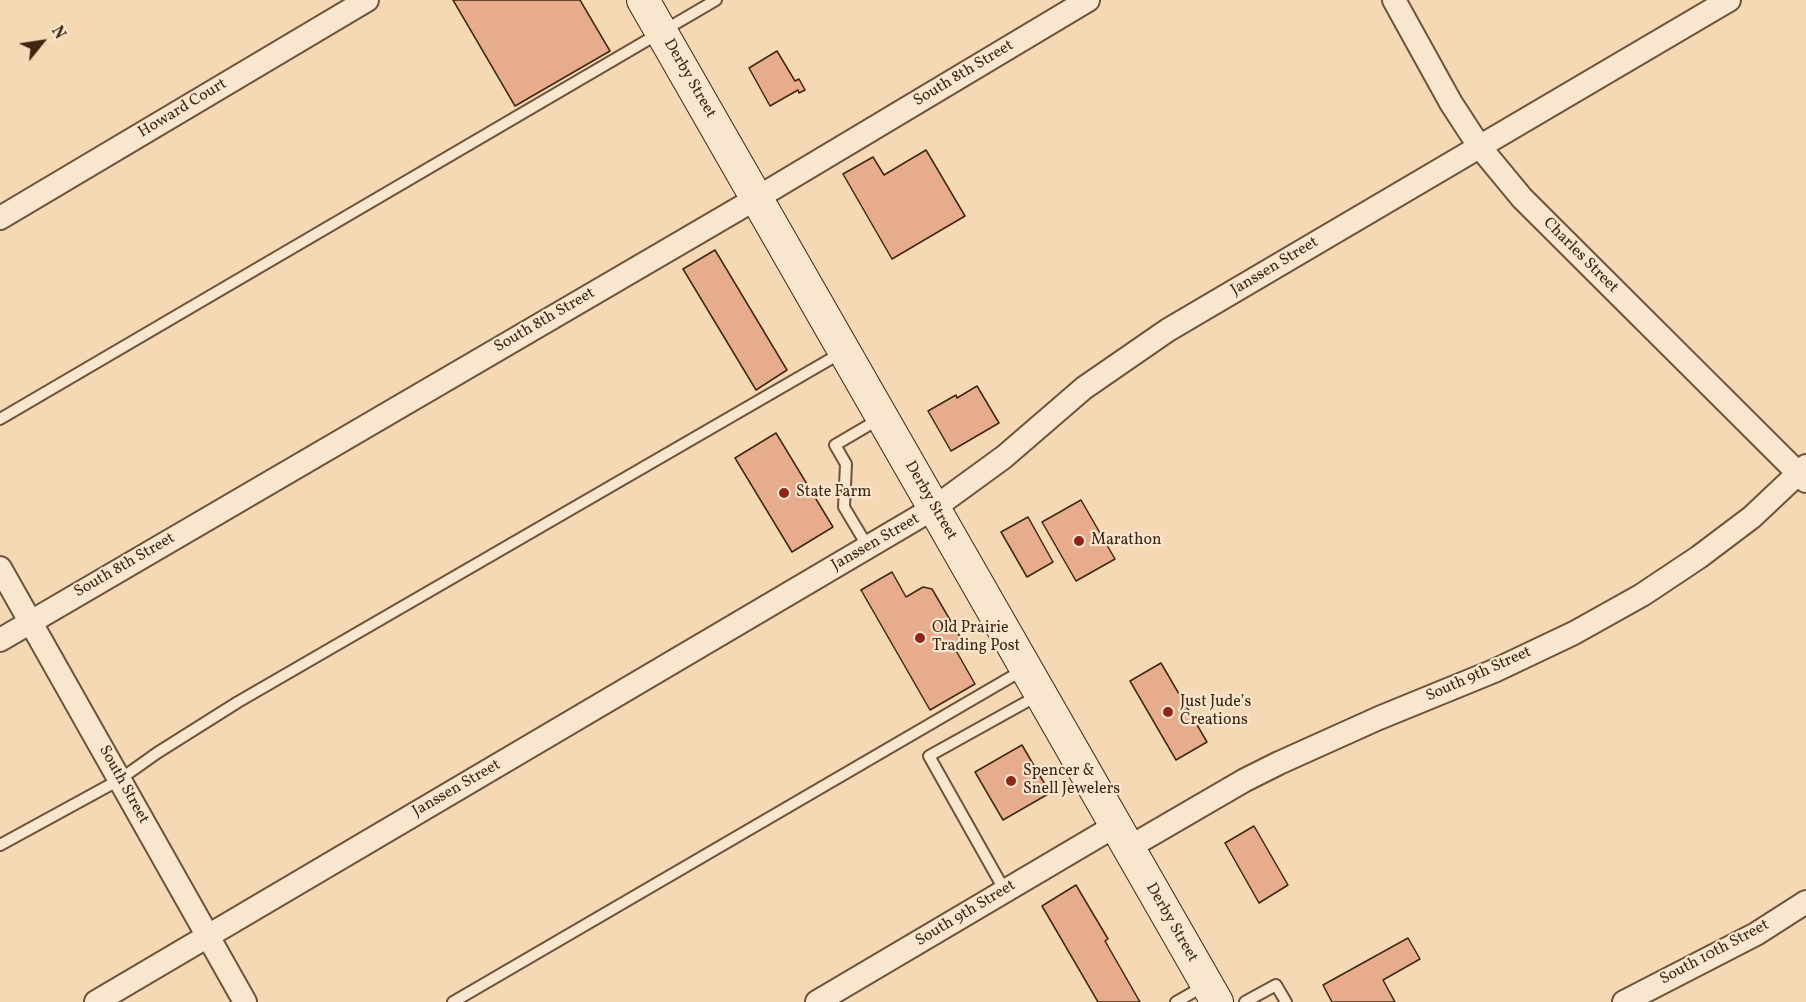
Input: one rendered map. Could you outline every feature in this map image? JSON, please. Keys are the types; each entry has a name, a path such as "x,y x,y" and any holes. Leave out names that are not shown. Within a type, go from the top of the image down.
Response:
{"main road":[{"name":"Derby Street","path":"643,0 1212,993"}],"street":[{"name":"Howard Court","path":"0,218 367,0"},
{"name":"South 8th Street","path":"0,640 757,198 1088,0"},
{"name":"Charles Street","path":"1394,0 1451,103 1479,146 1522,198 1803,473"},
{"name":"Janssen Street","path":"96,1002 934,508 1004,457 1084,388 1168,330 1729,0"},
{"name":"South 9th Street","path":"817,1002 1005,891 1279,763 1379,718 1494,671 1574,633 1642,595 1699,557 1752,517 1803,473"},
{"name":"South Street","path":"0,568 245,1002"},
{"name":"South 10th Street","path":"1624,1002 1756,934 1806,902"}],"lane":[{"path":"0,419 716,0"},
{"path":"0,845 119,780 157,753 257,691 844,351"},
{"path":"868,547 844,507 846,464 835,445 882,417"},
{"path":"1005,891 929,756 1033,681"},
{"path":"453,1002 1033,681"},
{"path":"1245,1002 1276,985 1286,1002"},
{"path":"1176,1002 1212,993"}],"building":[{"path":"453,0 580,0 610,51 515,106"},
{"path":"777,51 795,81 799,79 805,90 799,93 798,90 770,106 749,68"},
{"path":"926,150 965,216 892,259 843,174 873,157 884,175"},
{"path":"715,250 787,370 756,390 683,269"},
{"path":"977,386 999,423 951,451 928,411"},
{"path":"776,433 833,527 792,552 735,458"},
{"path":"1081,500 1115,559 1076,581 1042,522"},
{"path":"1028,517 1053,562 1027,577 1001,532"},
{"path":"892,572 906,597 923,587 932,589 963,642 954,647 975,684 930,710 861,590"},
{"path":"1161,663 1207,742 1176,760 1130,681"},
{"path":"1022,745 1050,793 1003,820 975,772"},
{"path":"1254,826 1288,885 1259,903 1225,843"},
{"path":"1076,885 1108,939 1105,941 1140,1002 1098,1002 1042,906"},
{"path":"1408,938 1420,959 1383,980 1395,1002 1332,1002 1323,985"}],"place":[{"name":"State Farm","path":"784,493"},
{"name":"Marathon","path":"1079,541"},
{"name":"Old Prairie Trading Post","path":"920,638"},
{"name":"Just Jude’s Creations","path":"1168,712"},
{"name":"Spencer & Snell Jewelers","path":"1011,781"}]}
